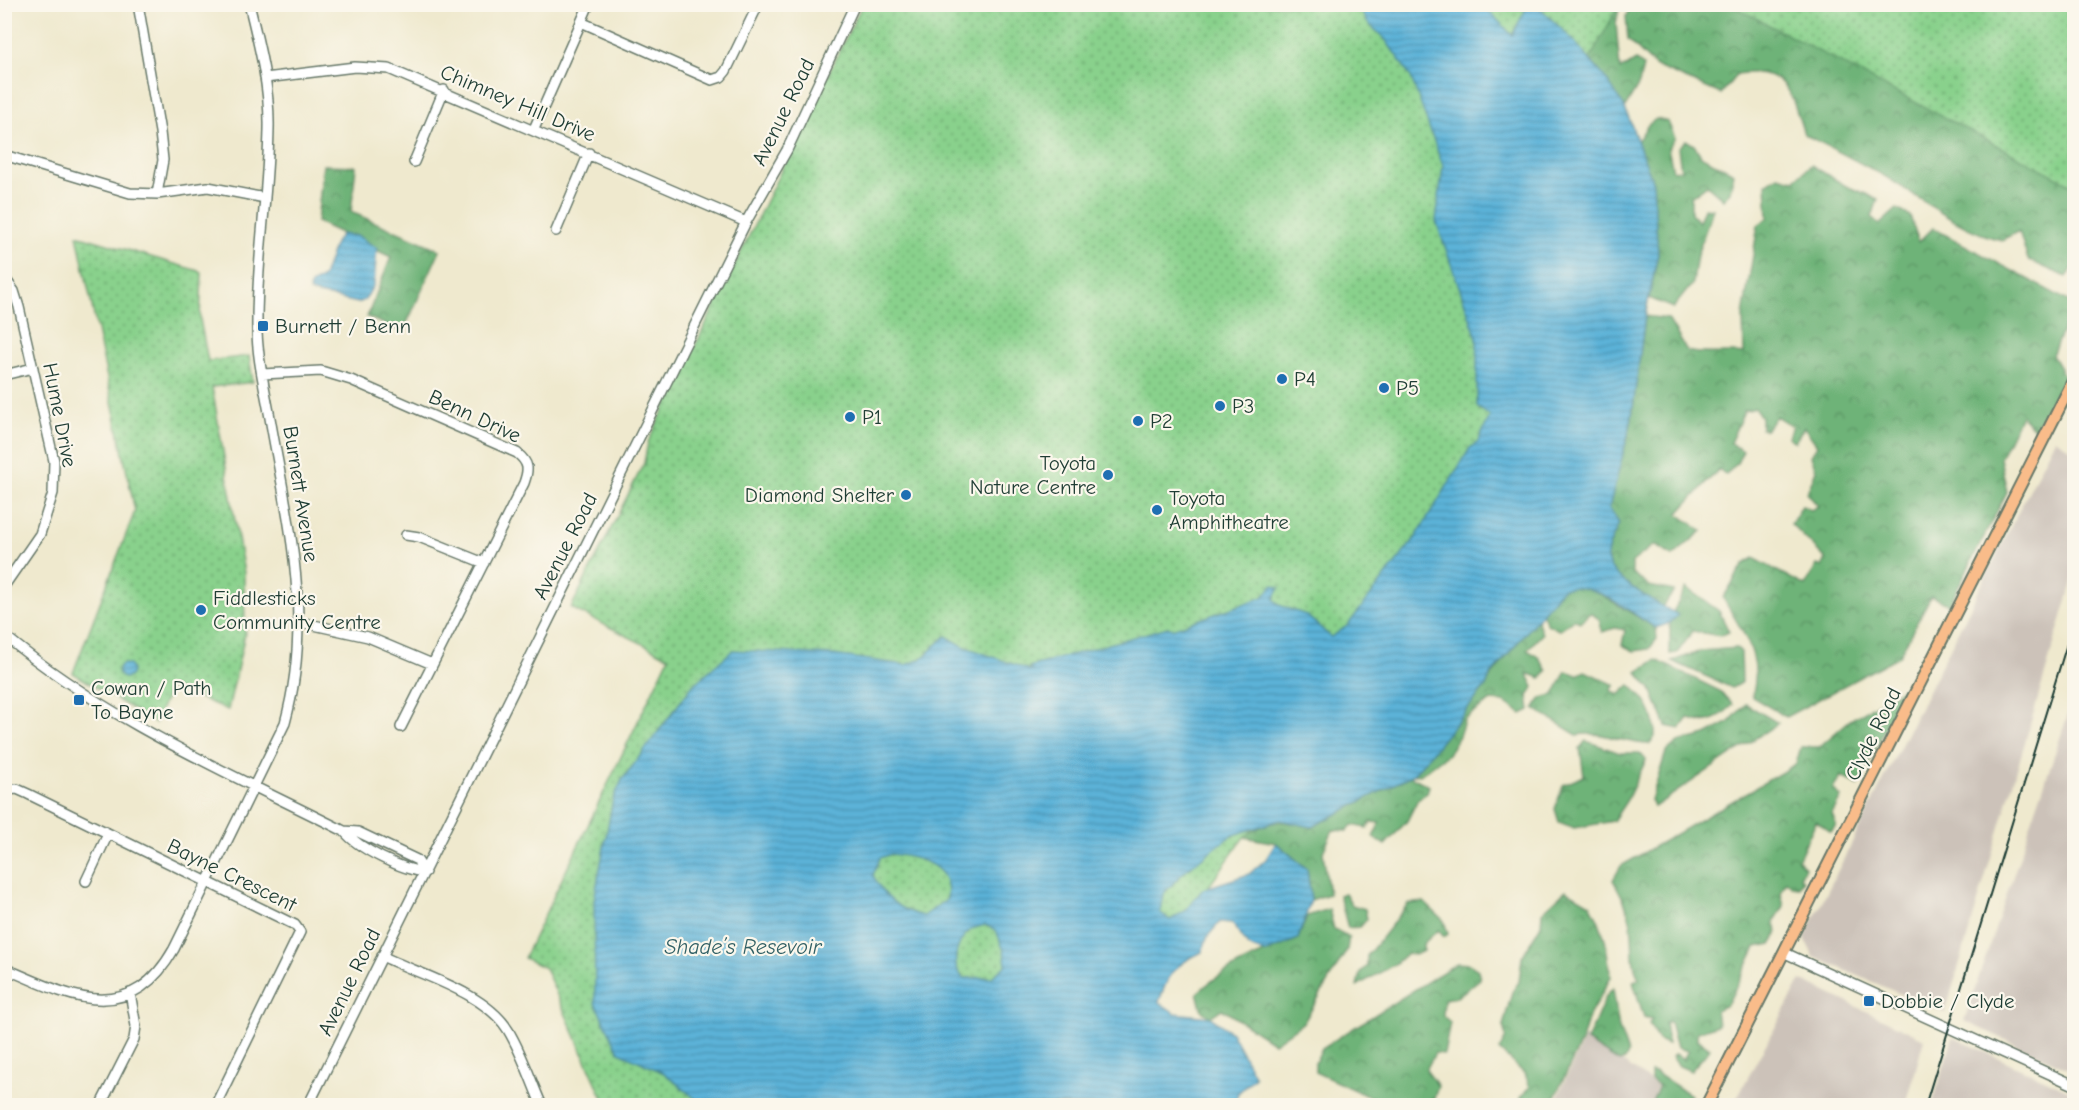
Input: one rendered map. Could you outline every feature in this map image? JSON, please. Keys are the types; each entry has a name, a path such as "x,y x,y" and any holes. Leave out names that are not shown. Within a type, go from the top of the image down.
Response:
{"main road":[{"name":"Clyde Road","path":"1706,1106 2074,379"}],"street":[{"path":"138,4 163,160 157,194"},
{"name":"Burnett Avenue","path":"4,968 79,998 110,999 130,993 165,965 255,786 288,714 297,671 300,622 294,555 262,374 257,331 259,267 270,128 265,78 249,4"},
{"path":"534,129 589,4"},
{"name":"Avenue Road","path":"308,1106 746,222 787,150 855,4"},
{"path":"581,22 712,80 721,77 726,71 757,7"},
{"name":"Chimney Hill Drive","path":"265,78 373,67 408,75 746,222"},
{"path":"414,162 444,90"},
{"path":"556,231 589,153"},
{"path":"4,155 130,193 157,194 208,188 265,198"},
{"name":"Hume Drive","path":"4,278 17,299 54,461 53,493 40,534 4,586"},
{"path":"4,375 33,368"},
{"name":"Benn Drive","path":"262,374 321,371 351,380 523,458 529,471 401,727"},
{"path":"406,535 419,537 484,563"},
{"path":"300,622 368,637 432,664"},
{"path":"4,635 50,672 135,726 344,831 358,832 417,860 425,872"},
{"name":"Bayne Crescent","path":"4,793 7,790 17,789 295,925 300,932 215,1106"},
{"path":"86,881 108,834"},
{"path":"1785,953 2074,1084"},
{"path":"382,956 473,998 498,1016 508,1030 542,1106"},
{"path":"100,1106 134,1039 136,1026 130,993"}],"shaded area":[{"path":"2055,439 2074,451 2074,576 1945,1013 1814,957 1804,938"},
{"path":"2074,697 2074,1071 1964,1021"},
{"path":"1801,980 1924,1039 1906,1105 1733,1105"},
{"path":"1585,1037 1658,1086 1650,1105 1553,1106"},
{"path":"1953,1037 2074,1093 2074,1105 1932,1105"}],"green space":[{"path":"1632,4 2074,5 2074,267 2066,277 2028,260 2019,231 2002,240 1986,236 1956,222 1886,177 1804,134 1790,95 1777,79 1767,74 1737,74 1721,94 1655,66 1628,40 1626,16"},
{"path":"862,5 1619,5 1590,59 1625,108 1653,183 1658,254 1645,316 1631,423 1563,588 1490,676 1486,686 1414,774 1312,827 1276,822 1261,826 1244,837 1143,979 1229,1105 606,1105 545,968 524,958 669,657 571,608 644,463 648,442"},
{"path":"1534,5 1620,5 1616,23 1620,70 1636,60 1643,66 1639,84 1625,108 1583,53"},
{"path":"1731,5 2074,5 2074,186"},
{"path":"1656,119 1668,122 1675,138 1668,148 1673,171 1681,170 1678,148 1686,140 1694,145 1702,157 1734,173 1730,192 1723,199 1707,185 1691,197 1691,214 1699,222 1704,208 1713,209 1697,255 1693,283 1673,308 1649,298 1658,254 1636,143 1648,125"},
{"path":"323,165 356,166 351,212 440,250 403,332 367,317 391,257 317,222"},
{"path":"1811,165 1846,186 1878,199 1872,217 1879,225 1897,209 1910,216 1919,242 1933,228 2074,304 2052,355 2065,377 2035,429 2021,415 2000,458 2007,492 1949,605 1931,596 1899,656 1786,717 1752,697 1755,682 1753,657 1744,633 1723,598 1744,564 1754,558 1805,586 1817,565 1822,567 1826,559 1791,524 1802,506 1811,510 1818,506 1807,493 1816,470 1811,456 1817,445 1804,427 1795,442 1788,437 1792,426 1776,416 1766,430 1761,428 1761,417 1755,408 1744,411 1730,443 1743,451 1737,463 1726,475 1719,469 1678,514 1702,531 1673,556 1654,545 1632,562 1632,573 1649,586 1674,591 1663,607 1628,584 1612,569 1607,554 1619,523 1608,509 1631,423 1645,316 1668,319 1687,351 1744,354 1743,315 1758,225 1768,218 1766,184 1778,176 1794,180"},
{"path":"77,235 202,272 200,319 208,361 249,356 253,382 212,387 244,573 245,634 228,710 171,686 155,723 73,673 135,511"},
{"path":"1577,585 1592,589 1656,628 1657,639 1649,649 1634,651 1622,645 1625,630 1615,628 1602,632 1599,619 1590,613 1580,622 1574,619 1559,630 1547,624 1542,612 1563,588"},
{"path":"1686,588 1719,611 1729,632 1720,636 1693,631 1677,653 1670,654 1670,623 1677,615 1673,612"},
{"path":"1537,618 1542,634 1527,650 1538,656 1547,671 1541,678 1527,673 1534,687 1528,696 1530,710 1522,714 1504,702 1491,701 1465,718 1459,736 1448,754 1420,775 1414,774"},
{"path":"1737,648 1741,652 1742,682 1732,688 1672,661 1701,651"},
{"path":"1656,660 1720,691 1733,705 1712,720 1701,722 1688,718 1680,729 1666,726 1651,689 1637,672"},
{"path":"1566,671 1577,675 1585,671 1615,685 1611,690 1619,695 1630,685 1641,696 1652,714 1655,737 1649,744 1595,734 1577,735 1534,709 1541,698 1554,695"},
{"path":"1904,688 1858,786 1841,776 1833,789 1841,797 1832,814 1836,825 1831,832 1816,821 1798,860 1805,867 1800,877 1803,881 1799,887 1792,886 1786,881 1781,893 1784,906 1774,922 1778,932 1771,944 1756,947 1727,1005 1716,1010 1718,1025 1697,1032 1697,1039 1710,1048 1691,1071 1679,1066 1672,1057 1675,1054 1683,1059 1688,1051 1677,1048 1670,1022 1665,1022 1668,1044 1658,1040 1649,1023 1652,1019 1644,1017 1633,982 1639,979 1633,959 1631,924 1626,906 1613,880 1621,866 1796,764 1801,747 1819,747 1850,720"},
{"path":"1746,704 1778,723 1654,807 1651,800 1666,752 1678,742 1706,735 1728,723"},
{"path":"1586,741 1620,753 1640,753 1646,760 1627,800 1613,821 1574,828 1559,822 1555,809 1563,785 1584,776 1580,748"},
{"path":"1410,776 1429,786 1427,793 1418,799 1407,821 1385,845 1373,837 1380,823 1371,822 1367,828 1352,825 1347,831 1333,830 1323,852 1329,894 1311,900 1307,869 1276,843 1244,837 1261,826 1277,822 1312,827"},
{"path":"1566,890 1590,904 1598,919 1605,939 1611,977 1589,1016 1582,1040 1551,1105 1527,1105 1520,1098 1530,1087 1525,1074 1499,1050 1506,1037 1503,1026 1512,992 1519,982 1522,957 1541,925 1542,912"},
{"path":"1345,893 1352,905 1365,909 1367,919 1360,927 1348,928 1339,895"},
{"path":"1424,902 1444,921 1448,934 1444,937 1438,930 1423,944 1423,951 1415,955 1407,953 1395,964 1357,986 1360,973 1367,966 1367,956 1408,904"},
{"path":"1329,909 1334,929 1349,937 1347,950 1304,1022 1274,1043 1222,1009 1210,1017 1202,1011 1197,993 1208,984 1245,962 1298,939 1307,916"},
{"path":"1457,963 1469,964 1478,970 1480,979 1457,997 1444,999 1443,1016 1450,1022 1444,1054 1435,1053 1426,1070 1438,1086 1432,1105 1387,1105 1315,1072 1315,1063 1322,1048"},
{"path":"1613,988 1619,1028 1628,1053 1625,1060 1619,1062 1587,1041 1606,996"},
{"path":"1651,1072 1690,1095 1690,1105 1651,1105 1659,1086 1651,1080"}],"water":[{"name":"Shade’s Resevoir","path":"1358,5 1483,5 1512,35 1528,5 1538,6 1574,41 1607,80 1625,108 1653,183 1658,254 1645,316 1631,423 1609,508 1619,523 1607,558 1616,574 1625,582 1678,615 1670,623 1656,628 1612,599 1588,589 1563,588 1490,676 1486,686 1414,774 1312,827 1280,820 1231,836 1186,870 1163,894 1160,912 1170,920 1185,911 1203,889 1249,874 1266,859 1276,843 1307,869 1311,900 1298,939 1265,953 1249,947 1232,923 1220,922 1208,936 1202,952 1173,971 1159,1002 1175,1013 1210,1017 1231,1032 1255,1077 1238,1093 1234,1105 703,1105 664,1073 619,1052 595,1003 594,900 613,799 622,780 693,685 733,650 834,655 906,665 921,659 946,636 963,646 1032,671 1029,667 1168,627 1172,629 1263,597 1273,585 1280,588 1274,599 1279,605 1306,615 1331,637 1347,626 1416,537 1470,448 1478,442 1490,416 1477,407 1477,338 1436,221 1443,166 1411,77 1385,39 1367,22","holes":["891,854 932,865 945,878 947,899 924,916 907,911 893,902 873,875 880,858","985,925 996,930 1004,951 1006,965 992,977 963,978 956,965 956,952 971,929"]},
{"path":"341,234 358,236 377,248 374,284 365,300 358,303 310,292 309,289 311,284 323,277 335,243"},
{"path":"125,664 130,666 132,671 130,676 125,678 120,676 118,671 120,666"}],"railway":[{"path":"1925,1106 2074,621"}],"place":[{"name":"Burnett / Benn","path":"263,326"},
{"name":"P4","path":"1282,379"},
{"name":"P5","path":"1384,388"},
{"name":"P3","path":"1220,406"},
{"name":"P1","path":"850,417"},
{"name":"P2","path":"1138,421"},
{"name":"Toyota Nature Centre","path":"1108,475"},
{"name":"Diamond Shelter","path":"906,495"},
{"name":"Toyota Amphitheatre","path":"1157,510"},
{"name":"Fiddlesticks Community Centre","path":"201,610"},
{"name":"Cowan / Path To Bayne","path":"79,700"},
{"name":"Dobbie / Clyde","path":"1869,1001"}]}
